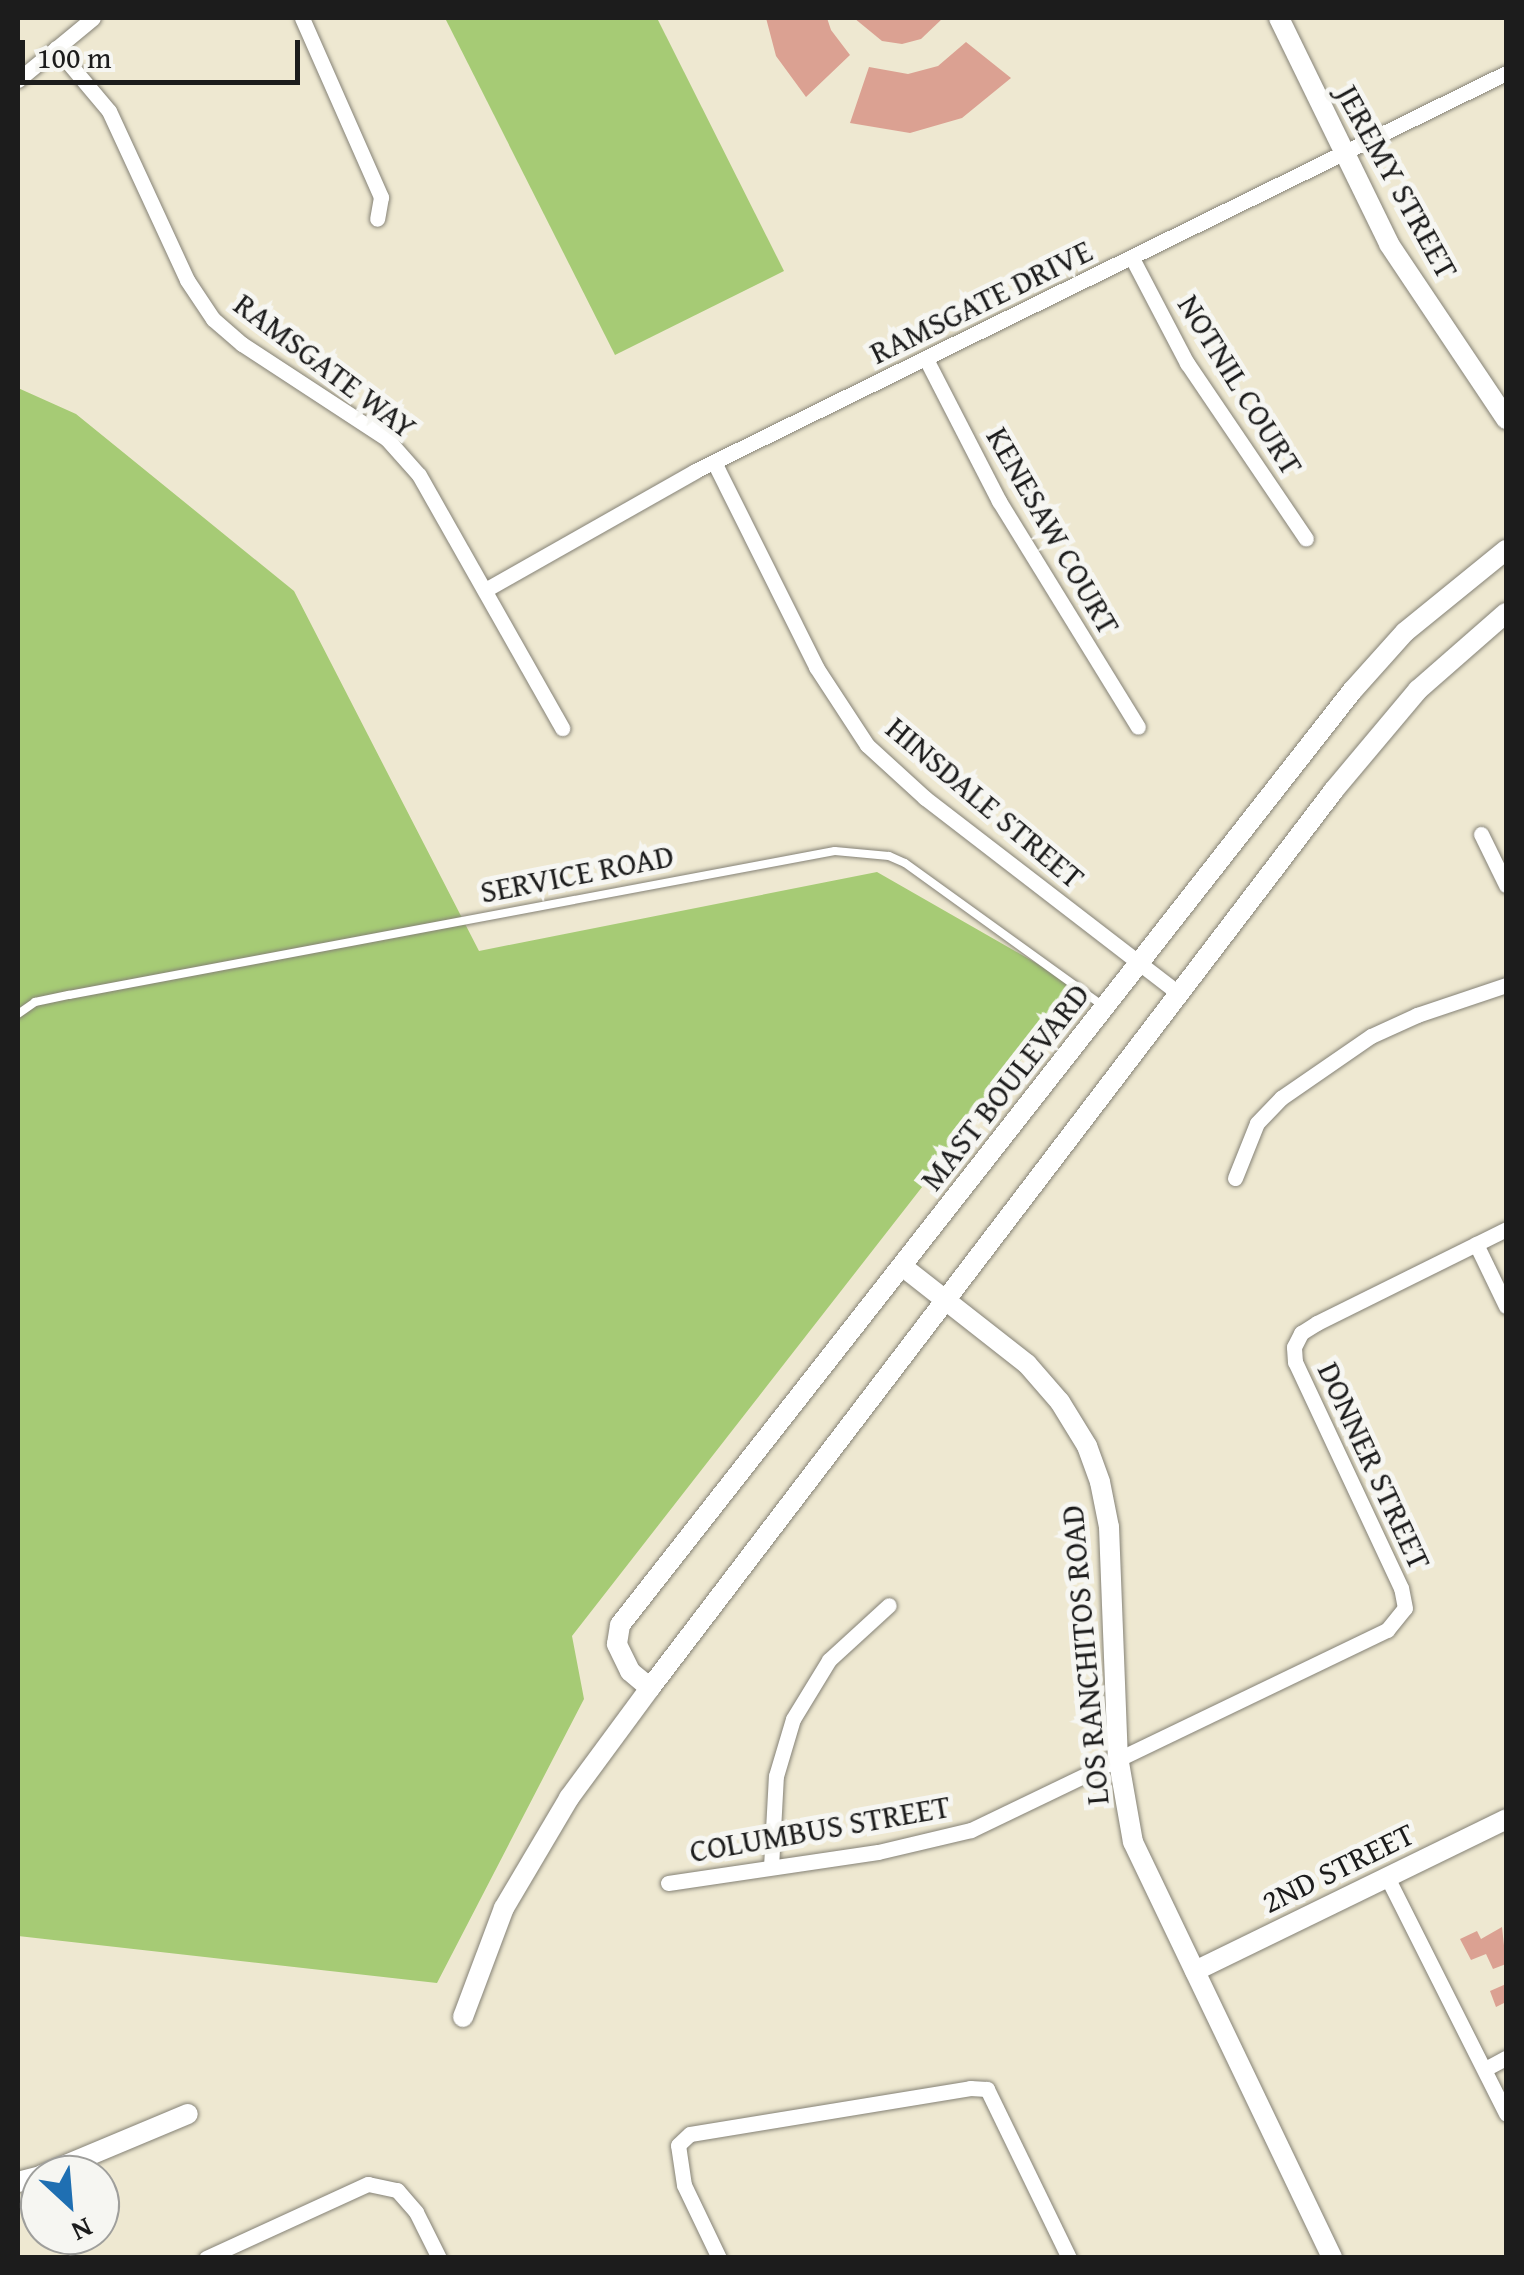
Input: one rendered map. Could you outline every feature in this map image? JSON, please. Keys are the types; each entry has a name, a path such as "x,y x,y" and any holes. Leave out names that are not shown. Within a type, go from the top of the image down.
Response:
{"street":[{"path":"18,80 93,18"},
{"path":"302,18 381,198 377,219"},
{"name":"JEREMY STREET","path":"1279,18 1390,244 1506,420"},
{"name":"RAMSGATE WAY","path":"56,48 109,111 187,280 213,319 242,344 387,439 418,475 562,728"},
{"name":"RAMSGATE DRIVE","path":"486,590 625,508 714,462 1506,73"},
{"name":"NOTNIL COURT","path":"1132,258 1187,362 1306,539"},
{"name":"KENESAW COURT","path":"926,360 999,501 1138,727"},
{"name":"HINSDALE STREET","path":"714,462 816,667 867,745 925,798 1178,993"},
{"name":"MAST BOULEVARD","path":"650,1688 630,1670 617,1644 620,1625 1140,964 1242,827 1366,676 1405,632 1506,550"},
{"path":"463,2017 504,1908 569,1798 650,1688 1334,790 1418,690 1506,613"},
{"path":"1481,834 1506,884"},
{"path":"1235,1178 1258,1123 1281,1098 1372,1036 1416,1015 1506,985"},
{"path":"1506,1229 1476,1244 1506,1306"},
{"name":"DONNER STREET","path":"1405,1608 1386,1551 1295,1362 1294,1346 1301,1332 1317,1323 1476,1244"},
{"name":"LOS RANCHITOS ROAD","path":"902,1266 1042,1380 1082,1436 1099,1476 1108,1527 1118,1757 1133,1842 1332,2258"},
{"path":"771,1868 776,1776 793,1719 828,1660 889,1604"},
{"name":"COLUMBUS STREET","path":"668,1883 878,1852 972,1830 1387,1630 1405,1608"},
{"name":"2ND STREET","path":"1195,1971 1506,1819"},
{"path":"1387,1878 1506,2114"},
{"path":"1485,2069 1506,2058"},
{"path":"719,2258 684,2185 678,2145 690,2134 914,2095 987,2089 1069,2258"},
{"path":"89,2155 188,2114"},
{"path":"206,2258 368,2184 398,2190 416,2212 439,2258"}],"lane":[{"name":"SERVICE ROAD","path":"18,1014 36,1002 69,994 835,852 889,856 906,863 1106,1007"}],"green space":[{"path":"445,18 657,18 784,271 615,355"},
{"path":"18,388 76,414 294,591 479,951 877,872 1078,987 572,1636 584,1699 437,1983 18,1936"}],"building":[{"path":"766,18 827,18 850,55 806,97 776,56"},
{"path":"854,18 943,18 921,39 902,44 882,41"},
{"path":"966,42 1011,78 962,118 910,133 850,123 869,67 908,74 938,66"},
{"path":"1502,1927 1506,1964 1493,1969 1486,1954 1471,1960 1460,1939 1477,1931 1481,1939"},
{"path":"1506,1984 1506,2002 1496,2007 1490,1991"}]}
